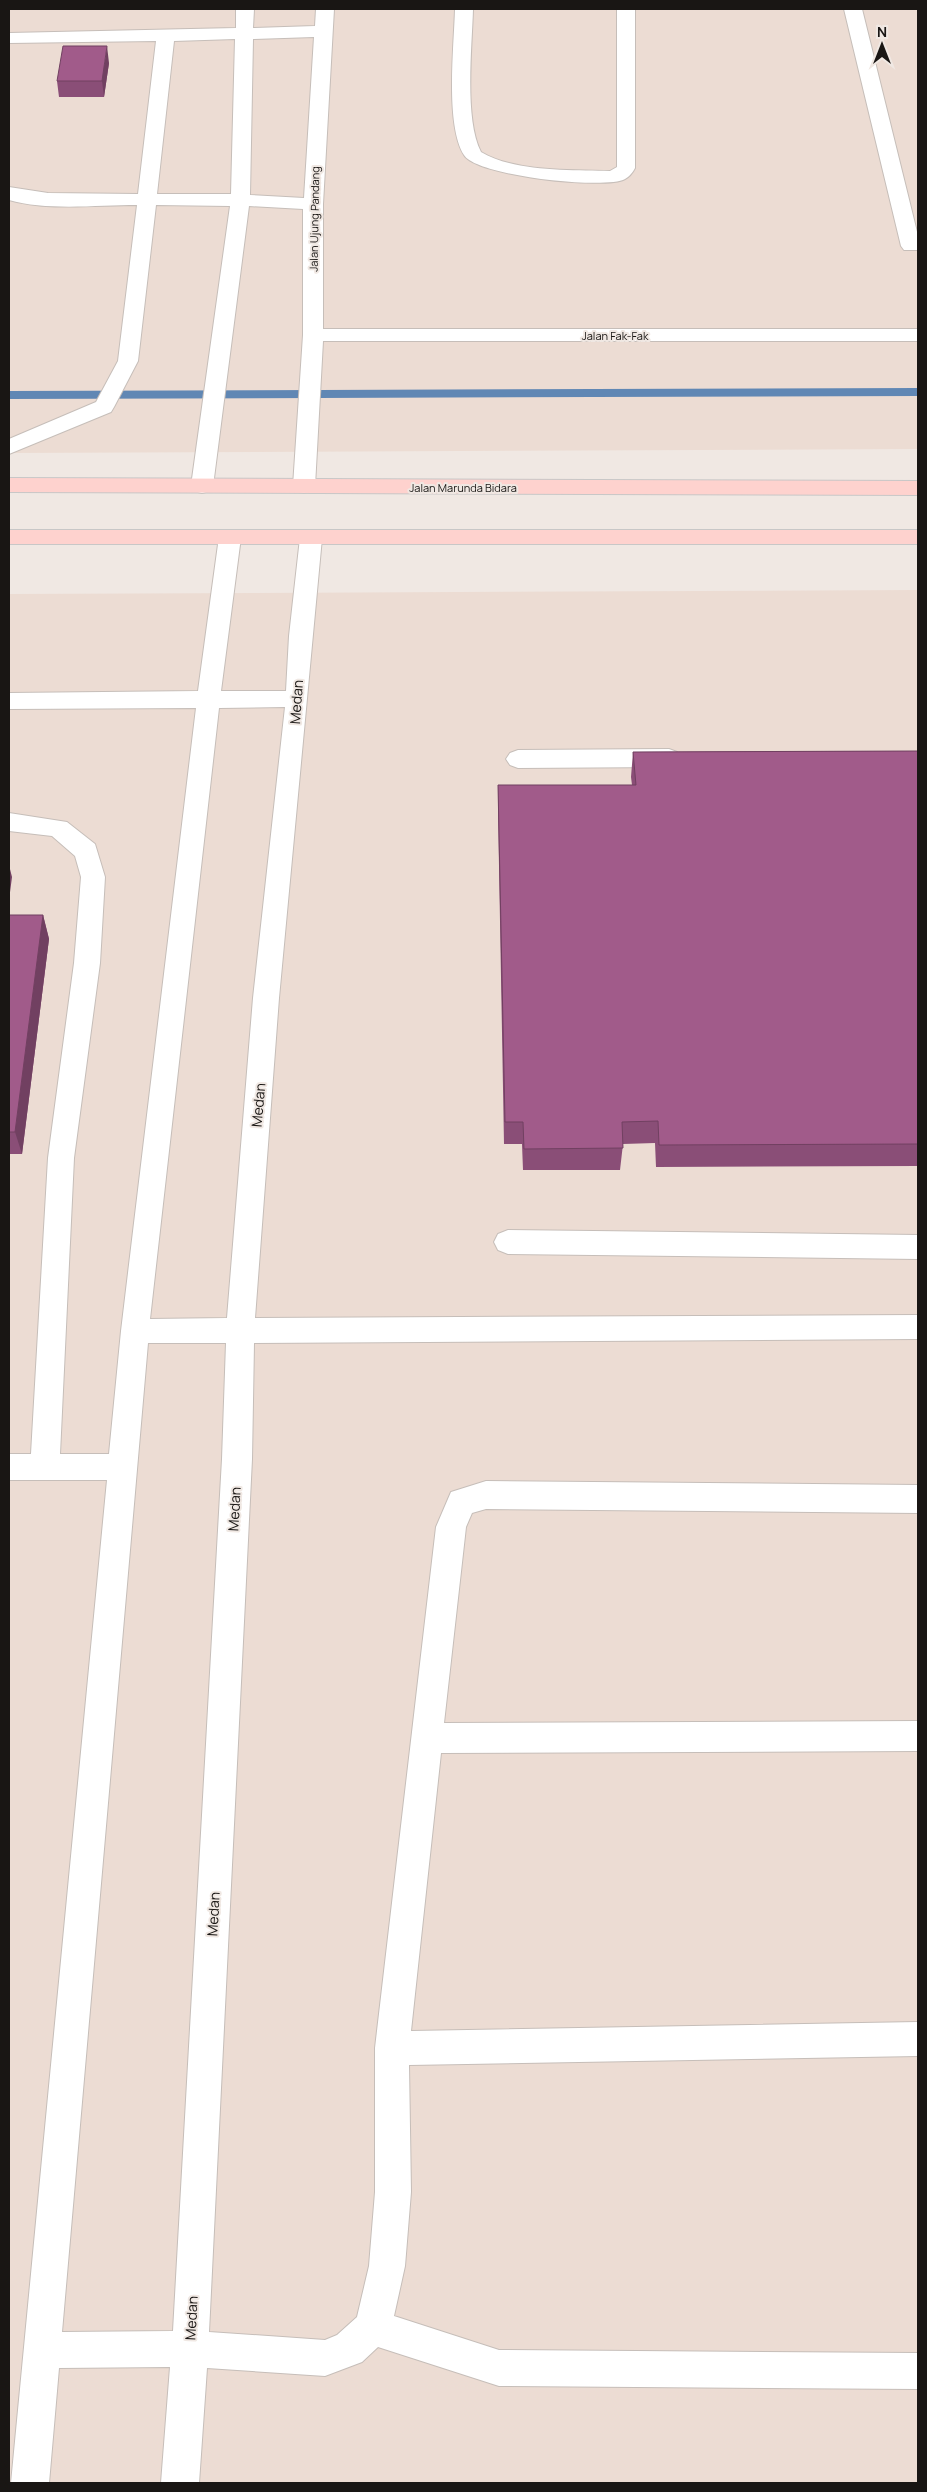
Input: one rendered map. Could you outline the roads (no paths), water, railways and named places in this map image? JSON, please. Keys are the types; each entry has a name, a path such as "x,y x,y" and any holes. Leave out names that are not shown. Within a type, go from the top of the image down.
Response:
{"main road":[{"name":"Jalan Marunda Bidara","path":"9,485 918,488"},
{"path":"9,537 918,537"}],"street":[{"path":"202,486 240,200 245,9"},
{"name":"Jalan Ujung Pandang","path":"304,486 313,335 313,204 325,9"},
{"path":"464,9 464,130 472,153 480,160 492,165 556,174 610,177 619,175 626,168 626,9"},
{"path":"853,9 911,246"},
{"path":"9,38 166,36 324,30"},
{"path":"9,447 104,408 128,361 166,36"},
{"path":"12,198 146,201 240,200 313,204"},
{"name":"Jalan Fak-Fak","path":"313,335 918,335"},
{"path":"30,2483 135,1332 210,700 216,634 230,537"},
{"name":"Medan","path":"180,2483 190,2349 237,1460 240,1329 266,998 297,700 300,636 311,538"},
{"path":"9,701 297,700"},
{"path":"518,759 688,758"},
{"path":"9,822 58,828 86,851 93,877 87,963 61,1158 45,1467"},
{"path":"508,1242 918,1247"},
{"path":"135,1332 240,1329 918,1328"},
{"path":"9,1467 124,1467"},
{"path":"43,2350 190,2349 325,2358 349,2349 373,2327 387,2266 392,2192 392,2048 451,1526 461,1502 486,1495 918,1499"},
{"path":"427,1738 918,1736"},
{"path":"392,2048 918,2039"},
{"path":"373,2327 499,2368 918,2370"}],"waterway":[{"path":"9,395 918,392"}]}
